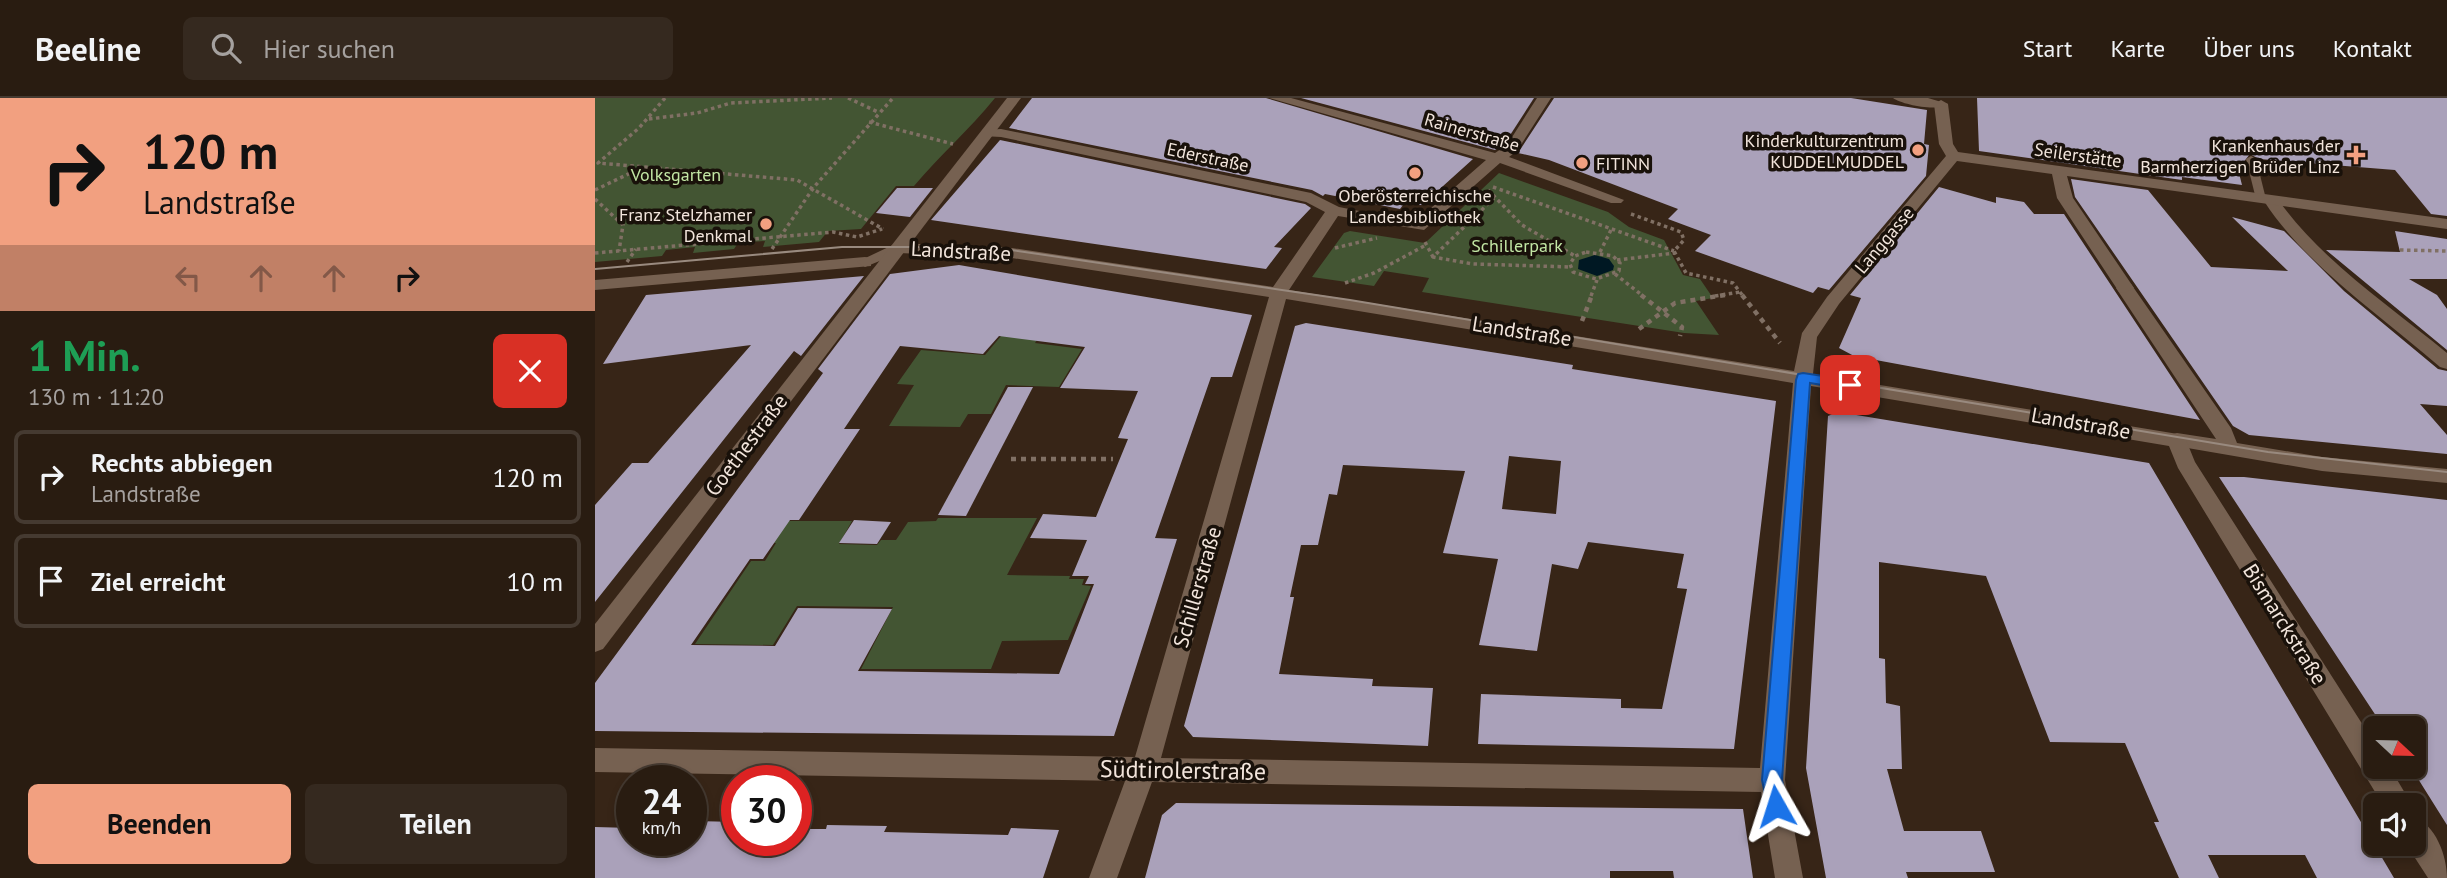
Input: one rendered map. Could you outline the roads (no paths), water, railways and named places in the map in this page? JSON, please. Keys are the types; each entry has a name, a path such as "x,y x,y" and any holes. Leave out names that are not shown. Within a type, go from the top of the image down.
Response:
{"street":[{"name":"Goethestraße","path":"595,642 1014,98"},
{"name":"Rainerstraße","path":"1276,98 1497,158 1619,205"},
{"path":"1497,158 1512,148 1544,98"},
{"path":"1900,98 1941,104 1946,144 1953,156"},
{"name":"Ederstraße","path":"987,133 1311,198 1334,211 1421,233 1497,158"},
{"name":"Seilerstätte","path":"1953,156 2447,224"},
{"name":"Langgasse","path":"1789,878 1772,780 1808,337 1833,301 1953,156"},
{"path":"2059,172 2064,198 2224,433 2228,449"},
{"path":"2266,200 2317,250 2447,363"},
{"name":"Schillerstraße","path":"1103,878 1143,769 1280,293 1334,211"},
{"name":"Landstraße","path":"595,285 865,262 897,248 1012,253 1803,377 2322,464 2447,476"},
{"name":"Bismarckstraße","path":"2178,440 2185,463 2391,793"},
{"name":"Südtirolerstraße","path":"595,760 1772,780"},
{"path":"2426,850 2444,878"}],"lane":[{"path":"2251,159 2266,200"}],"water":[{"path":"1595,255 1609,259 1614,266 1613,270 1597,276 1578,269 1579,260"}],"tram line":[{"path":"595,269 842,247 991,247 1350,300 2268,452 2447,472"}],"place":[{"name":"Kinderkulturzentrum KUDDELMUDDEL","path":"1918,150"},
{"name":"Krankenhaus der Barmherzigen Brüder Linz","path":"2356,155"},
{"name":"FITINN","path":"1582,163"},
{"name":"Oberösterreichische Landesbibliothek","path":"1415,173"},
{"name":"Franz Stelzhamer Denkmal","path":"766,224"}],"park label":[{"name":"Volksgarten","path":"676,174"},
{"name":"Schillerpark","path":"1517,245"}]}
